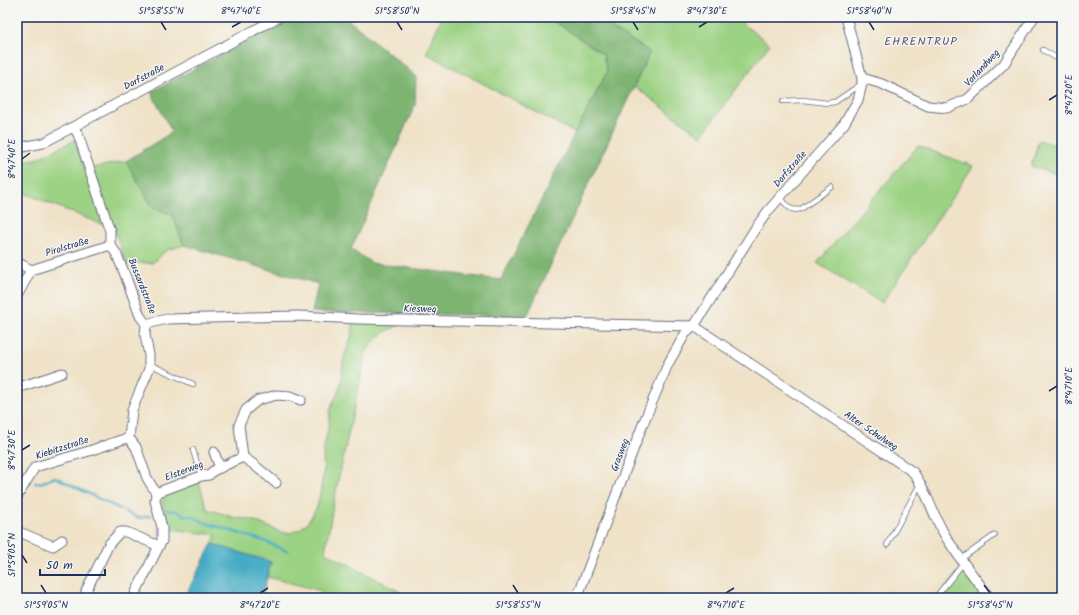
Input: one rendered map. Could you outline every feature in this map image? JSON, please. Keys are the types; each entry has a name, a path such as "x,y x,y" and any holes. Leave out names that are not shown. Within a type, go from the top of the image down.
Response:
{"street":[{"name":"Dorfstraße","path":"17,148 43,143 279,17"},
{"path":"846,17 862,81"},
{"name":"Vorlandweg","path":"862,81 882,84 928,106 947,108 968,99 1004,64 1034,17"},
{"name":"Dorfstraße","path":"694,326 768,211 844,124 858,100 862,81"},
{"name":"Bussardstraße","path":"73,127 78,134 110,231 110,245 116,253 140,316 146,324 145,335 149,355 149,369 132,410 129,438"},
{"name":"Pirolstraße","path":"31,270 110,245"},
{"path":"17,262 31,270 17,296"},
{"name":"Kiesweg","path":"146,324 167,319 298,316 358,319 694,326"},
{"name":"Alter Schulweg","path":"694,326 913,472 927,494 937,521 945,536 990,598"},
{"name":"Grasweg","path":"577,598 643,424 668,364 686,334 694,326"},
{"path":"17,388 62,372"},
{"path":"276,484 253,464 243,458 239,425 246,410 258,400 277,395 290,396 301,400"},
{"path":"129,438 136,447 147,478 156,493 155,501 162,527 162,541 160,546 133,598"},
{"name":"Kiebitzstraße","path":"17,498 35,467 129,438"},
{"name":"Elsterweg","path":"214,452 220,468"},
{"name":"Elsterweg","path":"156,493 202,476 209,475 213,471 243,458"},
{"path":"17,531 53,546 62,540"},
{"path":"86,591 109,544 120,532 126,532 160,546"}],"lane":[{"path":"1044,50 1061,58"},
{"path":"783,101 803,100 827,103 835,102 862,81"},
{"path":"780,197 791,210 796,211 801,210 832,187"},
{"path":"149,364 193,384"},
{"path":"193,450 202,476"},
{"path":"887,545 920,482"},
{"path":"935,598 962,560 995,534"}],"green space":[{"path":"292,17 345,17 416,76 415,105 351,249 372,263 501,280 607,72 603,54 548,17 593,17 650,52 527,316 312,312 318,284 184,245 172,214 153,208 126,161 172,132 151,92"},
{"path":"442,17 548,17 603,54 607,72 575,133 426,53"},
{"path":"593,17 729,17 740,22 770,44 701,136 634,86 650,52"},
{"path":"75,140 103,225 17,190 17,161 36,159"},
{"path":"1039,140 1062,147 1062,176 1031,166"},
{"path":"918,146 973,166 882,303 817,263"},
{"path":"126,161 153,208 172,214 184,245 167,250 152,263 126,263 93,168"},
{"path":"353,321 404,323 383,334 366,352 334,500 325,552 412,598 320,598 322,592 318,590 267,577 271,562 212,544 216,535 170,529 162,503 164,496 169,492 199,482 207,509 236,518 255,521 280,532 290,533 300,529 308,522 317,507 320,494 324,469 324,447 330,412 341,382 344,358 352,335"},
{"path":"964,570 983,598 938,598 959,571"}],"water":[{"path":"212,544 271,562 262,598 199,598 187,592"}],"waterway":[{"path":"35,483 43,482 55,477 138,518 151,516"},
{"path":"167,510 176,511 186,516 192,516 206,523 264,541 287,551"}],"district":[{"name":"EHRENTRUP","path":"921,41"}]}
